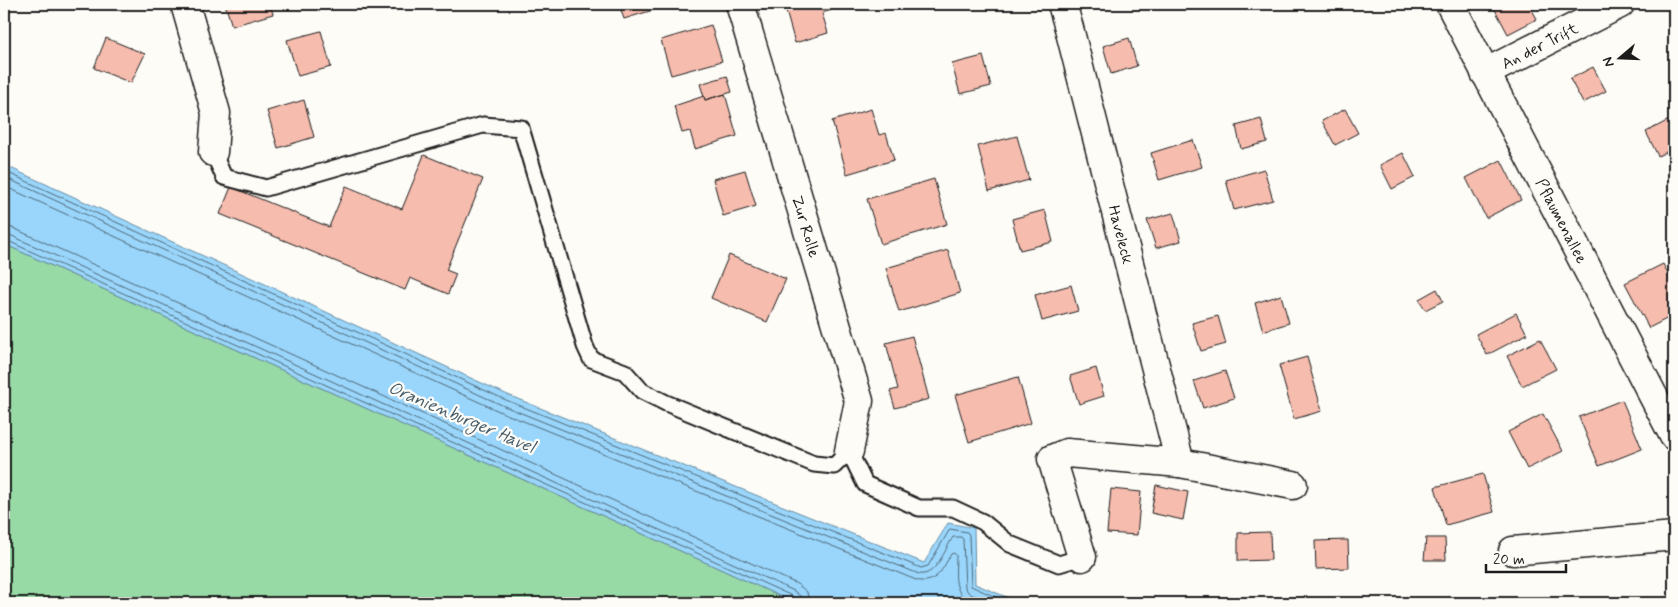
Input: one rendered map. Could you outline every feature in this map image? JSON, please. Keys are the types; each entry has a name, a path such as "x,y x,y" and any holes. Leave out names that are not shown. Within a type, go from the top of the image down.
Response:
{"street":[{"path":"185,4 216,112 213,152"},
{"name":"Zur Rolle","path":"740,4 859,401 849,451"},
{"name":"Haveleck","path":"1062,4 1180,463"},
{"name":"Pflaumenallee","path":"1450,4 1674,436"},
{"name":"An der Trift","path":"1485,73 1620,4"},
{"path":"1082,557 1052,458 1067,453 1180,463 1293,485"},
{"path":"1513,552 1674,536"}],"lane":[{"path":"213,152 224,177 266,188 483,125 521,128 585,346 591,358 625,372 642,391 666,403 814,464 834,466 849,451 865,484 919,508 952,508 983,522 1010,544 1059,564 1082,557"}],"green space":[{"path":"4,244 795,603 4,603"}],"water":[{"name":"Oranienburger Havel","path":"4,165 508,395 924,563 948,523 974,528 975,584 1021,603 795,603 4,244"}],"building":[{"path":"225,4 270,4 273,14 232,26"},
{"path":"619,4 651,4 653,10 624,19"},
{"path":"651,4 674,4 653,10"},
{"path":"784,4 833,4 835,9 822,13 828,33 795,43"},
{"path":"1492,4 1529,4 1537,19 1508,34"},
{"path":"711,25 722,61 671,75 661,40"},
{"path":"321,31 331,67 298,76 287,40"},
{"path":"106,38 145,54 131,83 94,68"},
{"path":"1129,38 1137,66 1111,74 1103,46"},
{"path":"983,56 991,86 960,94 952,64"},
{"path":"1593,67 1606,91 1583,103 1570,79"},
{"path":"727,76 732,92 705,100 700,84"},
{"path":"725,94 737,136 695,149 690,131 682,133 674,106 704,96 705,100"},
{"path":"304,100 314,137 278,148 267,111"},
{"path":"871,109 879,135 886,133 894,160 847,174 832,121"},
{"path":"1345,109 1358,133 1335,145 1322,121"},
{"path":"1261,119 1267,142 1241,149 1236,126"},
{"path":"1669,120 1674,129 1674,148 1658,156 1646,132"},
{"path":"1017,136 1029,180 989,191 978,146"},
{"path":"1193,140 1202,167 1159,180 1151,153"},
{"path":"1403,153 1415,177 1392,189 1380,165"},
{"path":"424,155 483,179 446,270 456,274 448,294 410,278 405,290 220,214 231,187 329,227 346,186 402,209"},
{"path":"1501,160 1521,200 1486,218 1466,178"},
{"path":"1264,169 1273,200 1234,210 1226,180"},
{"path":"745,170 756,206 723,216 713,179"},
{"path":"934,179 947,224 881,244 867,199"},
{"path":"1045,210 1053,242 1020,250 1012,219"},
{"path":"1173,213 1181,241 1156,248 1147,220"},
{"path":"948,250 960,293 899,312 886,268"},
{"path":"729,255 786,279 767,322 711,298"},
{"path":"1663,264 1674,285 1674,315 1649,328 1625,283"},
{"path":"1071,285 1078,311 1042,321 1035,295"},
{"path":"1437,289 1443,301 1425,310 1419,299"},
{"path":"1281,295 1289,323 1263,331 1255,303"},
{"path":"1516,313 1527,334 1487,355 1476,334"},
{"path":"1218,316 1226,344 1201,351 1192,323"},
{"path":"912,336 929,399 895,408 890,391 898,389 886,343"},
{"path":"1540,339 1556,369 1522,386 1507,356"},
{"path":"1307,357 1322,411 1294,419 1279,365"},
{"path":"1096,368 1104,396 1079,404 1070,376"},
{"path":"1225,371 1234,398 1203,408 1194,381"},
{"path":"1018,377 1031,423 969,442 955,395"},
{"path":"1622,400 1642,449 1599,466 1579,417"},
{"path":"1543,414 1563,451 1527,469 1508,432"},
{"path":"1483,474 1494,512 1446,525 1435,487"},
{"path":"1156,485 1188,492 1183,520 1151,513"},
{"path":"1111,489 1141,492 1137,535 1107,533"},
{"path":"1270,532 1271,560 1238,561 1238,533"},
{"path":"1426,538 1445,538 1446,560 1424,560"},
{"path":"1348,540 1349,568 1316,569 1315,541"},
{"path":"1500,597 1500,603 1463,603 1462,599"},
{"path":"1624,599 1624,603 1587,603 1587,601"}]}
